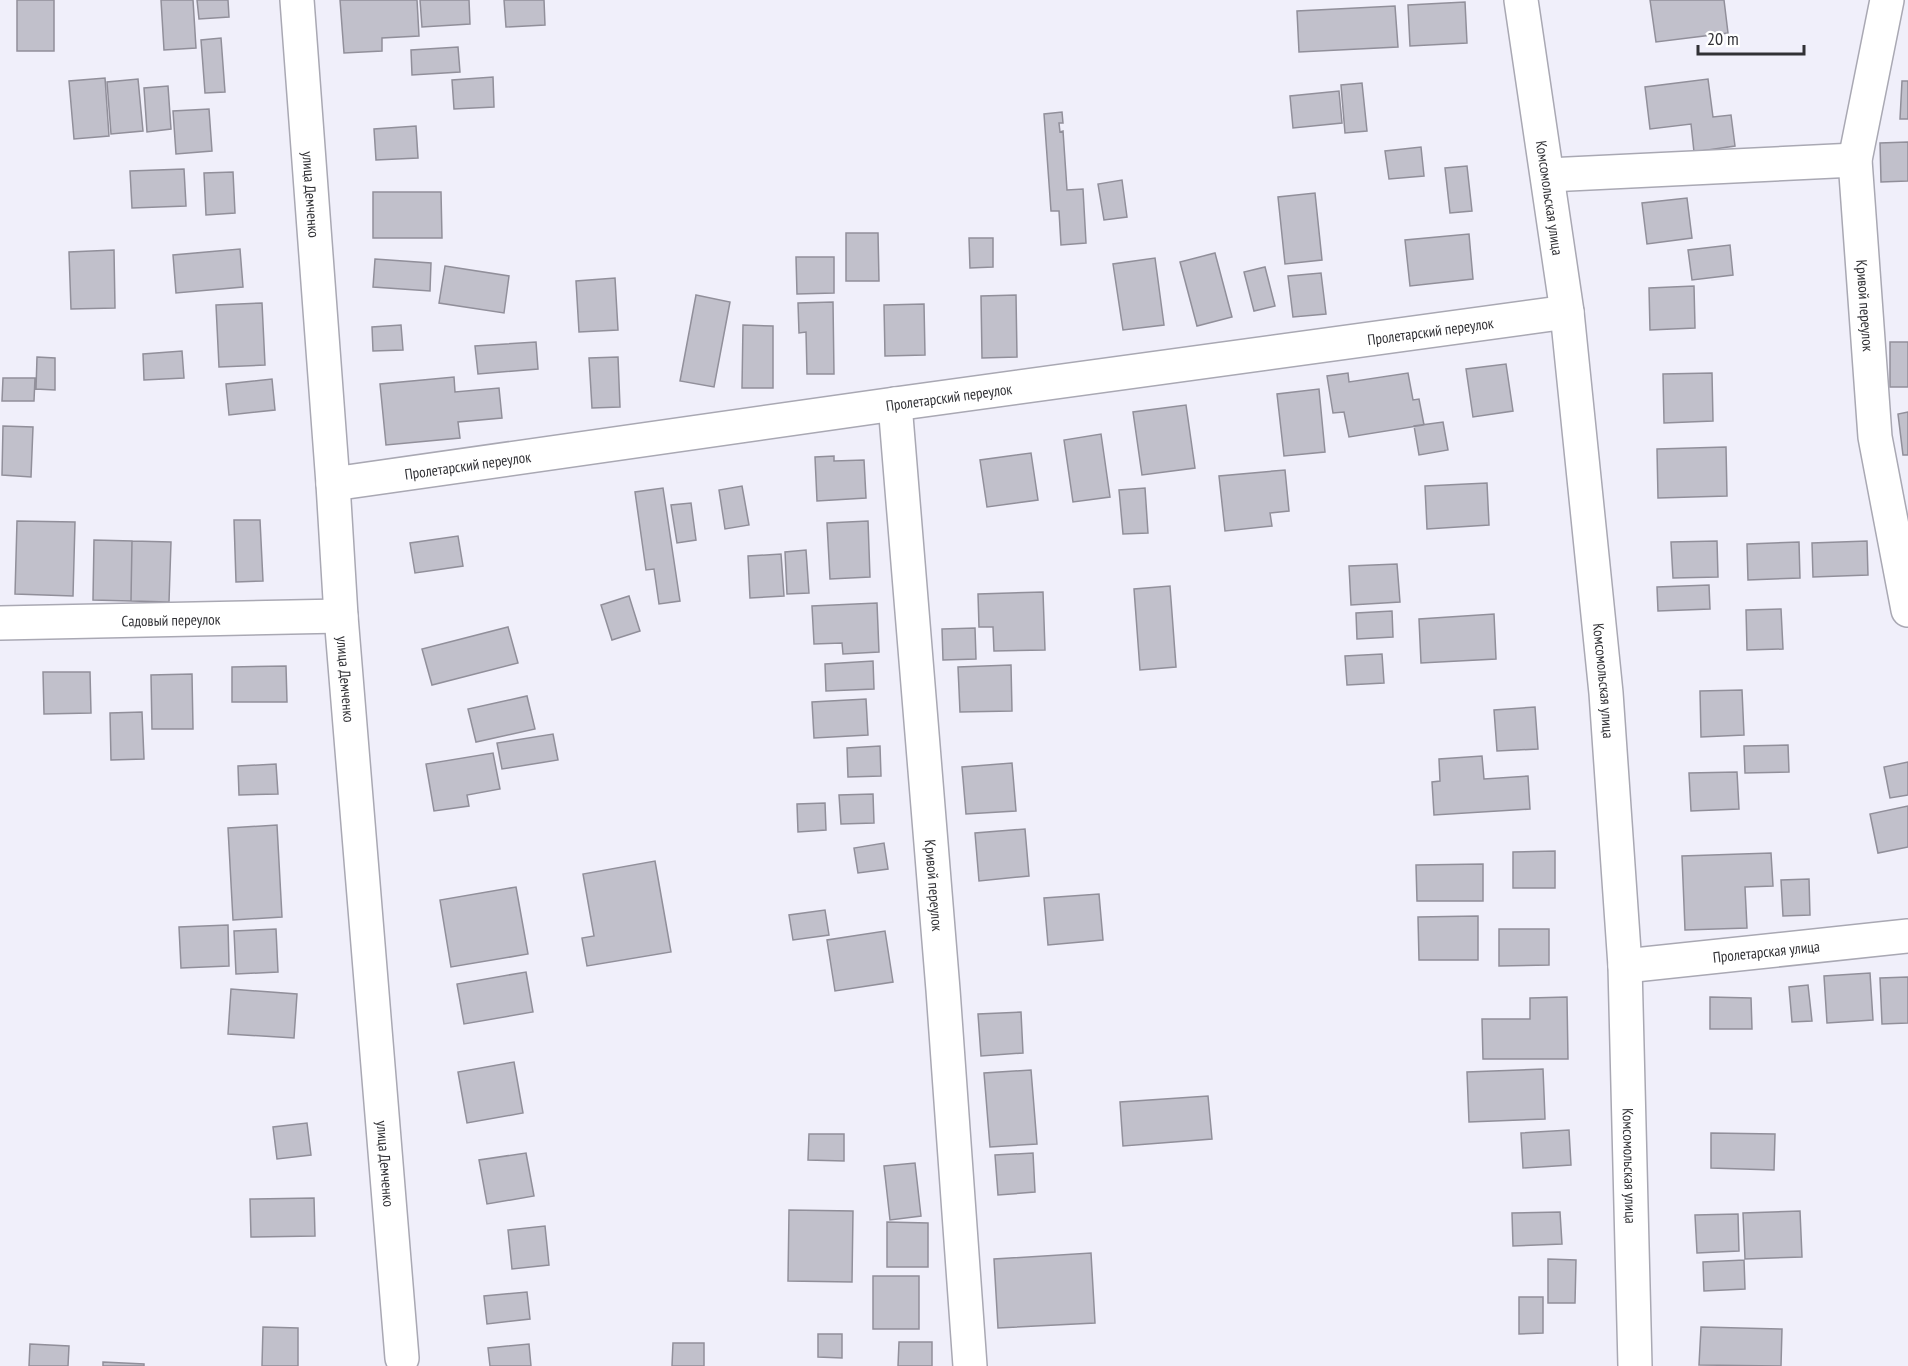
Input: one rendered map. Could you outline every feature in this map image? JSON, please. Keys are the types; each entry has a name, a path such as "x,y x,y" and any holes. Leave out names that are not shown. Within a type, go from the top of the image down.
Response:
{"street":[{"name":"улица Демченко","path":"297,0 341,616 402,1358"},
{"name":"Комсомольская улица","path":"1521,0 1568,312 1606,693 1625,966 1635,1366"},
{"name":"Кривой переулок","path":"1887,0 1856,160 1875,437 1908,610"},
{"path":"1548,175 1856,160"},
{"name":"Пролетарский переулок","path":"333,484 1568,312"},
{"name":"Кривой переулок","path":"895,404 942,978 970,1366"},
{"name":"Садовый переулок","path":"0,623 341,616"},
{"name":"Пролетарская улица","path":"1625,966 1908,936"}],"building":[{"path":"17,0 54,0 54,51 17,51"},
{"path":"161,0 193,0 196,48 164,50"},
{"path":"197,0 228,0 229,17 199,19"},
{"path":"340,0 417,0 419,36 382,38 382,51 344,53"},
{"path":"420,0 469,0 470,24 422,27"},
{"path":"504,0 544,0 545,25 506,27"},
{"path":"1650,0 1724,0 1728,33 1656,42"},
{"path":"1465,2 1467,43 1410,46 1408,5"},
{"path":"1395,6 1398,47 1299,52 1297,11"},
{"path":"221,38 225,92 205,93 201,40"},
{"path":"458,47 460,72 412,75 411,50"},
{"path":"493,77 494,107 454,109 452,80"},
{"path":"105,78 109,136 74,139 69,81"},
{"path":"138,79 143,131 111,134 107,82"},
{"path":"1708,79 1713,117 1731,115 1735,146 1694,152 1691,124 1650,129 1645,87"},
{"path":"1902,81 1908,81 1908,119 1900,119"},
{"path":"1362,83 1367,131 1345,133 1341,85"},
{"path":"168,86 171,129 147,132 144,88"},
{"path":"1339,91 1342,123 1293,128 1290,96"},
{"path":"209,109 212,151 176,154 173,111"},
{"path":"1062,112 1063,123 1059,123 1060,132 1063,131 1067,190 1083,189 1086,243 1061,245 1059,211 1051,211 1044,114"},
{"path":"416,126 418,158 376,160 374,129"},
{"path":"1908,142 1908,181 1881,182 1880,143"},
{"path":"1421,147 1424,176 1389,179 1385,151"},
{"path":"1467,166 1472,211 1450,213 1445,168"},
{"path":"184,169 186,206 132,208 130,171"},
{"path":"233,172 235,213 206,215 204,173"},
{"path":"1122,180 1127,217 1104,220 1098,184"},
{"path":"373,192 441,192 442,238 373,238"},
{"path":"1315,193 1322,260 1285,264 1278,197"},
{"path":"1687,198 1692,238 1647,244 1642,203"},
{"path":"846,233 878,233 879,281 846,281"},
{"path":"1469,234 1473,279 1410,286 1405,240"},
{"path":"969,238 993,238 993,267 970,268"},
{"path":"1730,245 1733,275 1692,280 1688,250"},
{"path":"240,249 243,287 176,293 173,255"},
{"path":"114,250 115,308 71,309 69,252"},
{"path":"1215,253 1232,317 1197,326 1180,262"},
{"path":"796,257 834,257 834,293 797,294"},
{"path":"1155,258 1164,325 1123,330 1113,264"},
{"path":"375,259 431,263 430,291 373,287"},
{"path":"445,266 509,276 504,313 439,303"},
{"path":"1265,267 1275,306 1254,311 1244,272"},
{"path":"1321,273 1326,314 1293,317 1288,276"},
{"path":"615,278 618,330 579,332 576,281"},
{"path":"1694,286 1695,328 1650,330 1649,288"},
{"path":"696,295 730,302 714,387 680,381"},
{"path":"1016,295 1017,357 982,358 981,296"},
{"path":"833,302 834,374 807,374 806,332 799,333 798,303"},
{"path":"262,303 265,365 219,367 216,305"},
{"path":"924,304 925,355 885,356 884,305"},
{"path":"401,325 403,350 373,351 372,327"},
{"path":"743,325 773,326 773,388 742,388"},
{"path":"536,342 538,369 478,374 475,346"},
{"path":"1890,342 1908,342 1908,387 1890,387"},
{"path":"182,351 184,378 144,380 143,354"},
{"path":"37,357 55,358 55,390 36,389"},
{"path":"618,357 620,407 592,408 589,358"},
{"path":"1506,364 1513,411 1473,417 1466,369"},
{"path":"1348,373 1349,382 1408,373 1413,400 1419,399 1424,425 1349,437 1344,412 1333,413 1327,376"},
{"path":"1712,373 1713,421 1664,423 1663,374"},
{"path":"454,377 455,392 499,388 502,418 458,422 460,438 386,445 380,384"},
{"path":"3,378 35,378 34,401 2,401"},
{"path":"272,379 275,410 229,415 226,384"},
{"path":"1319,389 1325,452 1284,456 1277,394"},
{"path":"1186,405 1195,468 1142,475 1133,412"},
{"path":"1908,412 1908,455 1903,455 1898,414"},
{"path":"1443,422 1448,450 1419,455 1414,426"},
{"path":"3,426 33,427 31,477 2,475"},
{"path":"1101,434 1110,497 1073,502 1064,440"},
{"path":"1726,447 1727,496 1658,498 1657,449"},
{"path":"1031,453 1038,500 987,507 980,460"},
{"path":"834,456 834,461 864,460 866,498 817,501 815,457"},
{"path":"1285,470 1289,511 1270,513 1272,526 1225,531 1219,476"},
{"path":"1487,483 1489,525 1427,529 1425,486"},
{"path":"742,486 749,525 725,529 719,490"},
{"path":"663,488 680,601 659,604 654,569 646,570 635,492"},
{"path":"1145,488 1148,533 1123,534 1119,490"},
{"path":"691,503 696,540 677,543 671,505"},
{"path":"234,520 260,520 263,581 236,582"},
{"path":"17,521 75,522 73,596 15,594"},
{"path":"868,521 870,577 830,579 827,523"},
{"path":"458,536 463,566 415,573 410,543"},
{"path":"94,540 132,541 131,601 93,600"},
{"path":"132,541 171,542 169,602 131,601"},
{"path":"1717,541 1718,577 1673,578 1671,542"},
{"path":"1867,541 1868,575 1813,577 1812,543"},
{"path":"1799,542 1800,578 1748,580 1747,544"},
{"path":"806,550 809,593 787,594 785,552"},
{"path":"781,554 784,596 750,598 748,556"},
{"path":"1397,564 1400,602 1351,605 1349,566"},
{"path":"1709,585 1710,609 1658,611 1657,587"},
{"path":"1170,586 1176,667 1140,670 1134,589"},
{"path":"1043,592 1045,650 994,651 993,627 979,627 978,594"},
{"path":"629,596 640,631 612,640 601,605"},
{"path":"877,603 879,652 843,654 842,643 814,644 812,606"},
{"path":"1781,609 1783,649 1747,650 1746,610"},
{"path":"1392,611 1393,637 1357,639 1356,613"},
{"path":"1494,614 1496,659 1421,663 1419,619"},
{"path":"508,627 518,663 432,685 422,649"},
{"path":"975,628 976,659 943,660 942,629"},
{"path":"1382,654 1384,683 1347,685 1345,656"},
{"path":"873,661 874,689 826,691 825,664"},
{"path":"1011,665 1012,711 960,712 958,667"},
{"path":"286,666 287,702 232,702 232,667"},
{"path":"43,672 90,672 91,713 44,714"},
{"path":"192,674 193,729 152,729 151,675"},
{"path":"1742,690 1744,735 1701,737 1700,691"},
{"path":"527,696 535,729 476,742 468,709"},
{"path":"866,699 868,735 814,738 812,702"},
{"path":"1535,707 1538,749 1497,751 1494,710"},
{"path":"142,712 144,759 111,760 110,713"},
{"path":"553,734 558,760 502,769 497,743"},
{"path":"1788,745 1789,772 1745,773 1744,746"},
{"path":"880,746 881,776 848,777 847,748"},
{"path":"493,753 500,789 467,795 469,806 434,811 426,764"},
{"path":"1482,756 1484,779 1528,776 1530,809 1434,815 1432,782 1440,781 1439,759"},
{"path":"1908,762 1908,795 1890,798 1884,767"},
{"path":"1012,763 1016,811 966,814 962,767"},
{"path":"276,764 278,794 239,795 238,766"},
{"path":"1737,772 1739,809 1691,811 1689,773"},
{"path":"873,794 874,823 841,824 839,795"},
{"path":"825,803 826,830 798,832 797,804"},
{"path":"1908,806 1908,847 1878,853 1870,814"},
{"path":"277,825 282,917 233,920 228,828"},
{"path":"1025,829 1029,876 979,881 975,833"},
{"path":"884,843 888,869 858,873 854,848"},
{"path":"1555,851 1555,888 1513,888 1513,852"},
{"path":"1771,853 1773,886 1745,887 1747,928 1685,930 1682,856"},
{"path":"655,861 671,952 587,966 582,938 594,936 583,874"},
{"path":"1483,864 1483,901 1417,901 1416,865"},
{"path":"1809,879 1810,915 1783,916 1781,880"},
{"path":"516,887 528,954 451,967 440,900"},
{"path":"1099,894 1103,940 1048,945 1044,898"},
{"path":"825,910 829,935 793,940 789,915"},
{"path":"1478,916 1478,960 1419,960 1418,917"},
{"path":"228,925 229,966 181,968 179,927"},
{"path":"276,929 278,972 236,974 234,931"},
{"path":"1499,929 1549,929 1549,965 1499,966"},
{"path":"885,931 893,982 835,991 827,940"},
{"path":"526,972 533,1012 464,1024 457,984"},
{"path":"1870,973 1873,1020 1827,1023 1824,976"},
{"path":"1908,977 1908,1023 1882,1024 1880,978"},
{"path":"1808,985 1812,1021 1792,1022 1789,987"},
{"path":"231,989 297,994 294,1038 228,1034"},
{"path":"1567,997 1568,1059 1483,1059 1482,1019 1530,1019 1530,998"},
{"path":"1710,997 1751,998 1752,1029 1710,1029"},
{"path":"1021,1012 1023,1053 981,1056 978,1014"},
{"path":"514,1062 523,1113 467,1123 458,1072"},
{"path":"1543,1069 1545,1119 1469,1122 1467,1072"},
{"path":"1031,1070 1037,1144 990,1147 984,1073"},
{"path":"1208,1096 1212,1139 1123,1146 1120,1102"},
{"path":"307,1123 311,1155 277,1159 273,1127"},
{"path":"1569,1130 1571,1165 1523,1168 1521,1133"},
{"path":"1711,1133 1775,1134 1774,1170 1711,1168"},
{"path":"809,1134 844,1134 844,1161 808,1160"},
{"path":"526,1153 534,1196 487,1204 479,1160"},
{"path":"1033,1153 1035,1192 998,1195 995,1155"},
{"path":"915,1163 921,1216 890,1220 884,1166"},
{"path":"314,1198 315,1236 251,1237 250,1199"},
{"path":"789,1210 853,1211 852,1282 788,1281"},
{"path":"1800,1211 1802,1257 1745,1259 1743,1213"},
{"path":"1560,1212 1562,1244 1513,1246 1512,1213"},
{"path":"1738,1214 1739,1251 1697,1253 1695,1215"},
{"path":"887,1222 928,1223 928,1267 887,1267"},
{"path":"545,1226 549,1265 512,1269 508,1230"},
{"path":"1091,1253 1095,1323 998,1328 994,1259"},
{"path":"1548,1259 1576,1260 1575,1303 1548,1303"},
{"path":"1744,1260 1745,1289 1704,1291 1703,1262"},
{"path":"873,1276 919,1276 919,1329 873,1329"},
{"path":"527,1292 530,1319 487,1324 484,1296"},
{"path":"1519,1297 1543,1297 1543,1333 1519,1334"},
{"path":"263,1327 298,1328 298,1366 262,1366"},
{"path":"1701,1327 1782,1329 1781,1366 1699,1365"},
{"path":"818,1334 842,1334 842,1358 818,1357"},
{"path":"899,1342 932,1342 932,1366 898,1366"},
{"path":"673,1343 704,1343 704,1366 672,1366"},
{"path":"30,1344 69,1346 68,1366 29,1366"},
{"path":"529,1344 531,1366 490,1366 488,1348"},
{"path":"103,1362 144,1364 144,1366 103,1366"}]}
